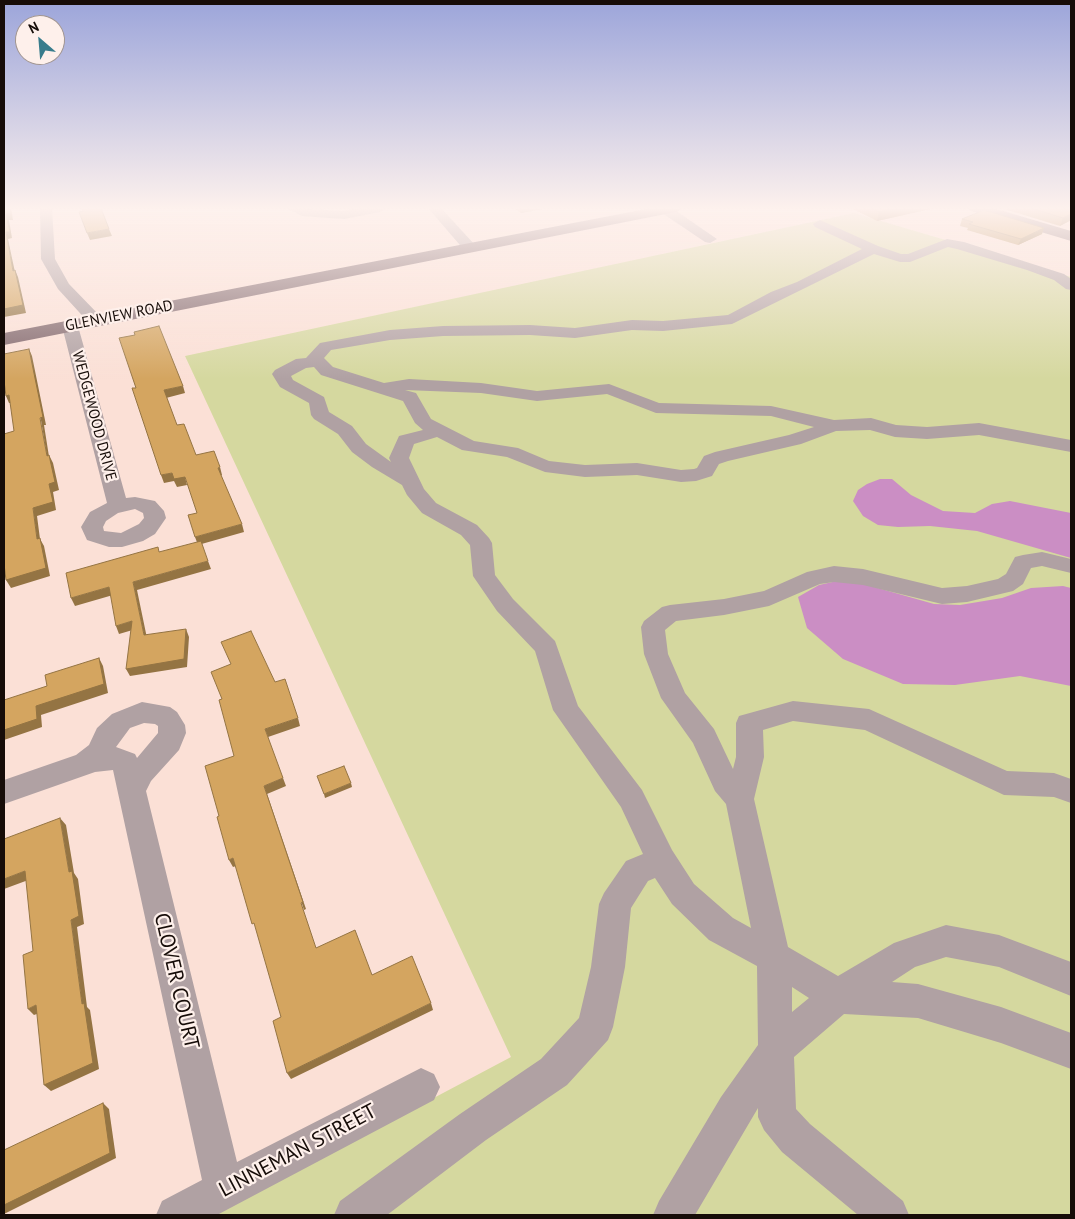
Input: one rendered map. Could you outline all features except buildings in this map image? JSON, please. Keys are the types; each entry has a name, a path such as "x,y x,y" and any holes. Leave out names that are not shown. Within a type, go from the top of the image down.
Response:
{"main road":[{"name":"GLENVIEW ROAD","path":"4,339 382,265"}],"street":[{"path":"52,265 63,286 95,320"},
{"path":"310,362 326,346 390,335 453,331 530,330 575,333 632,325 663,326 732,319 776,295 802,285 842,265"},
{"path":"1025,265 1059,277 1071,286"},
{"name":"WEDGEWOOD DRIVE","path":"70,326 118,506"},
{"path":"411,482 379,463 359,448 345,430 320,415 318,401 286,383 281,374 291,367 318,362 327,372 410,397 424,423 469,446 511,452 545,466 585,471 637,469 689,476 696,475 705,472 712,460 722,456 794,440 834,426 871,424 895,431 928,433 979,429 1071,446"},
{"path":"384,388 409,384 481,388 537,396 609,389 656,408 771,411 834,426"},
{"path":"439,431 406,440 399,458 414,491 429,508 469,530 481,543 484,576 505,605 546,647 566,710 632,799 661,860 683,894 721,929 774,957 838,996 918,1001 1001,1025 1071,1051"},
{"path":"739,799 725,783 704,737 674,698 656,654 653,627 670,613 724,607 769,598 815,577 834,574 863,577 942,596 967,594 1004,585 1015,579 1023,562 1042,559 1071,566"},
{"path":"4,792 85,764 114,758 125,762 131,780 140,774 169,742 172,725 162,714 142,712 121,721 106,736 100,752 85,764"},
{"path":"889,1215 796,1138 777,1117 774,957 739,799 750,757 749,723 793,712 869,720 1004,783 1054,785 1071,791"},
{"name":"CLOVER COURT","path":"131,780 224,1190"},
{"path":"354,1215 473,1127 554,1072 595,1027 608,967 615,904 637,871 661,860"},
{"path":"673,1215 734,1110 775,1052 838,996 906,954 946,941 999,951 1071,979"},
{"name":"LINNEMAN STREET","path":"176,1215 420,1087"}],"green space":[{"path":"611,265 1030,265 1071,277 1071,1215 213,1215 511,1057 185,356"}],"shaded area":[{"path":"880,479 892,479 911,495 943,511 975,513 992,504 1010,501 1071,513 1071,558 977,531 930,526 898,527 878,525 863,516 853,501 858,490"},
{"path":"842,580 860,583 934,604 960,605 1002,598 1031,588 1063,586 1071,588 1071,686 1020,676 955,685 903,684 843,659 807,628 798,597 819,585"}]}
